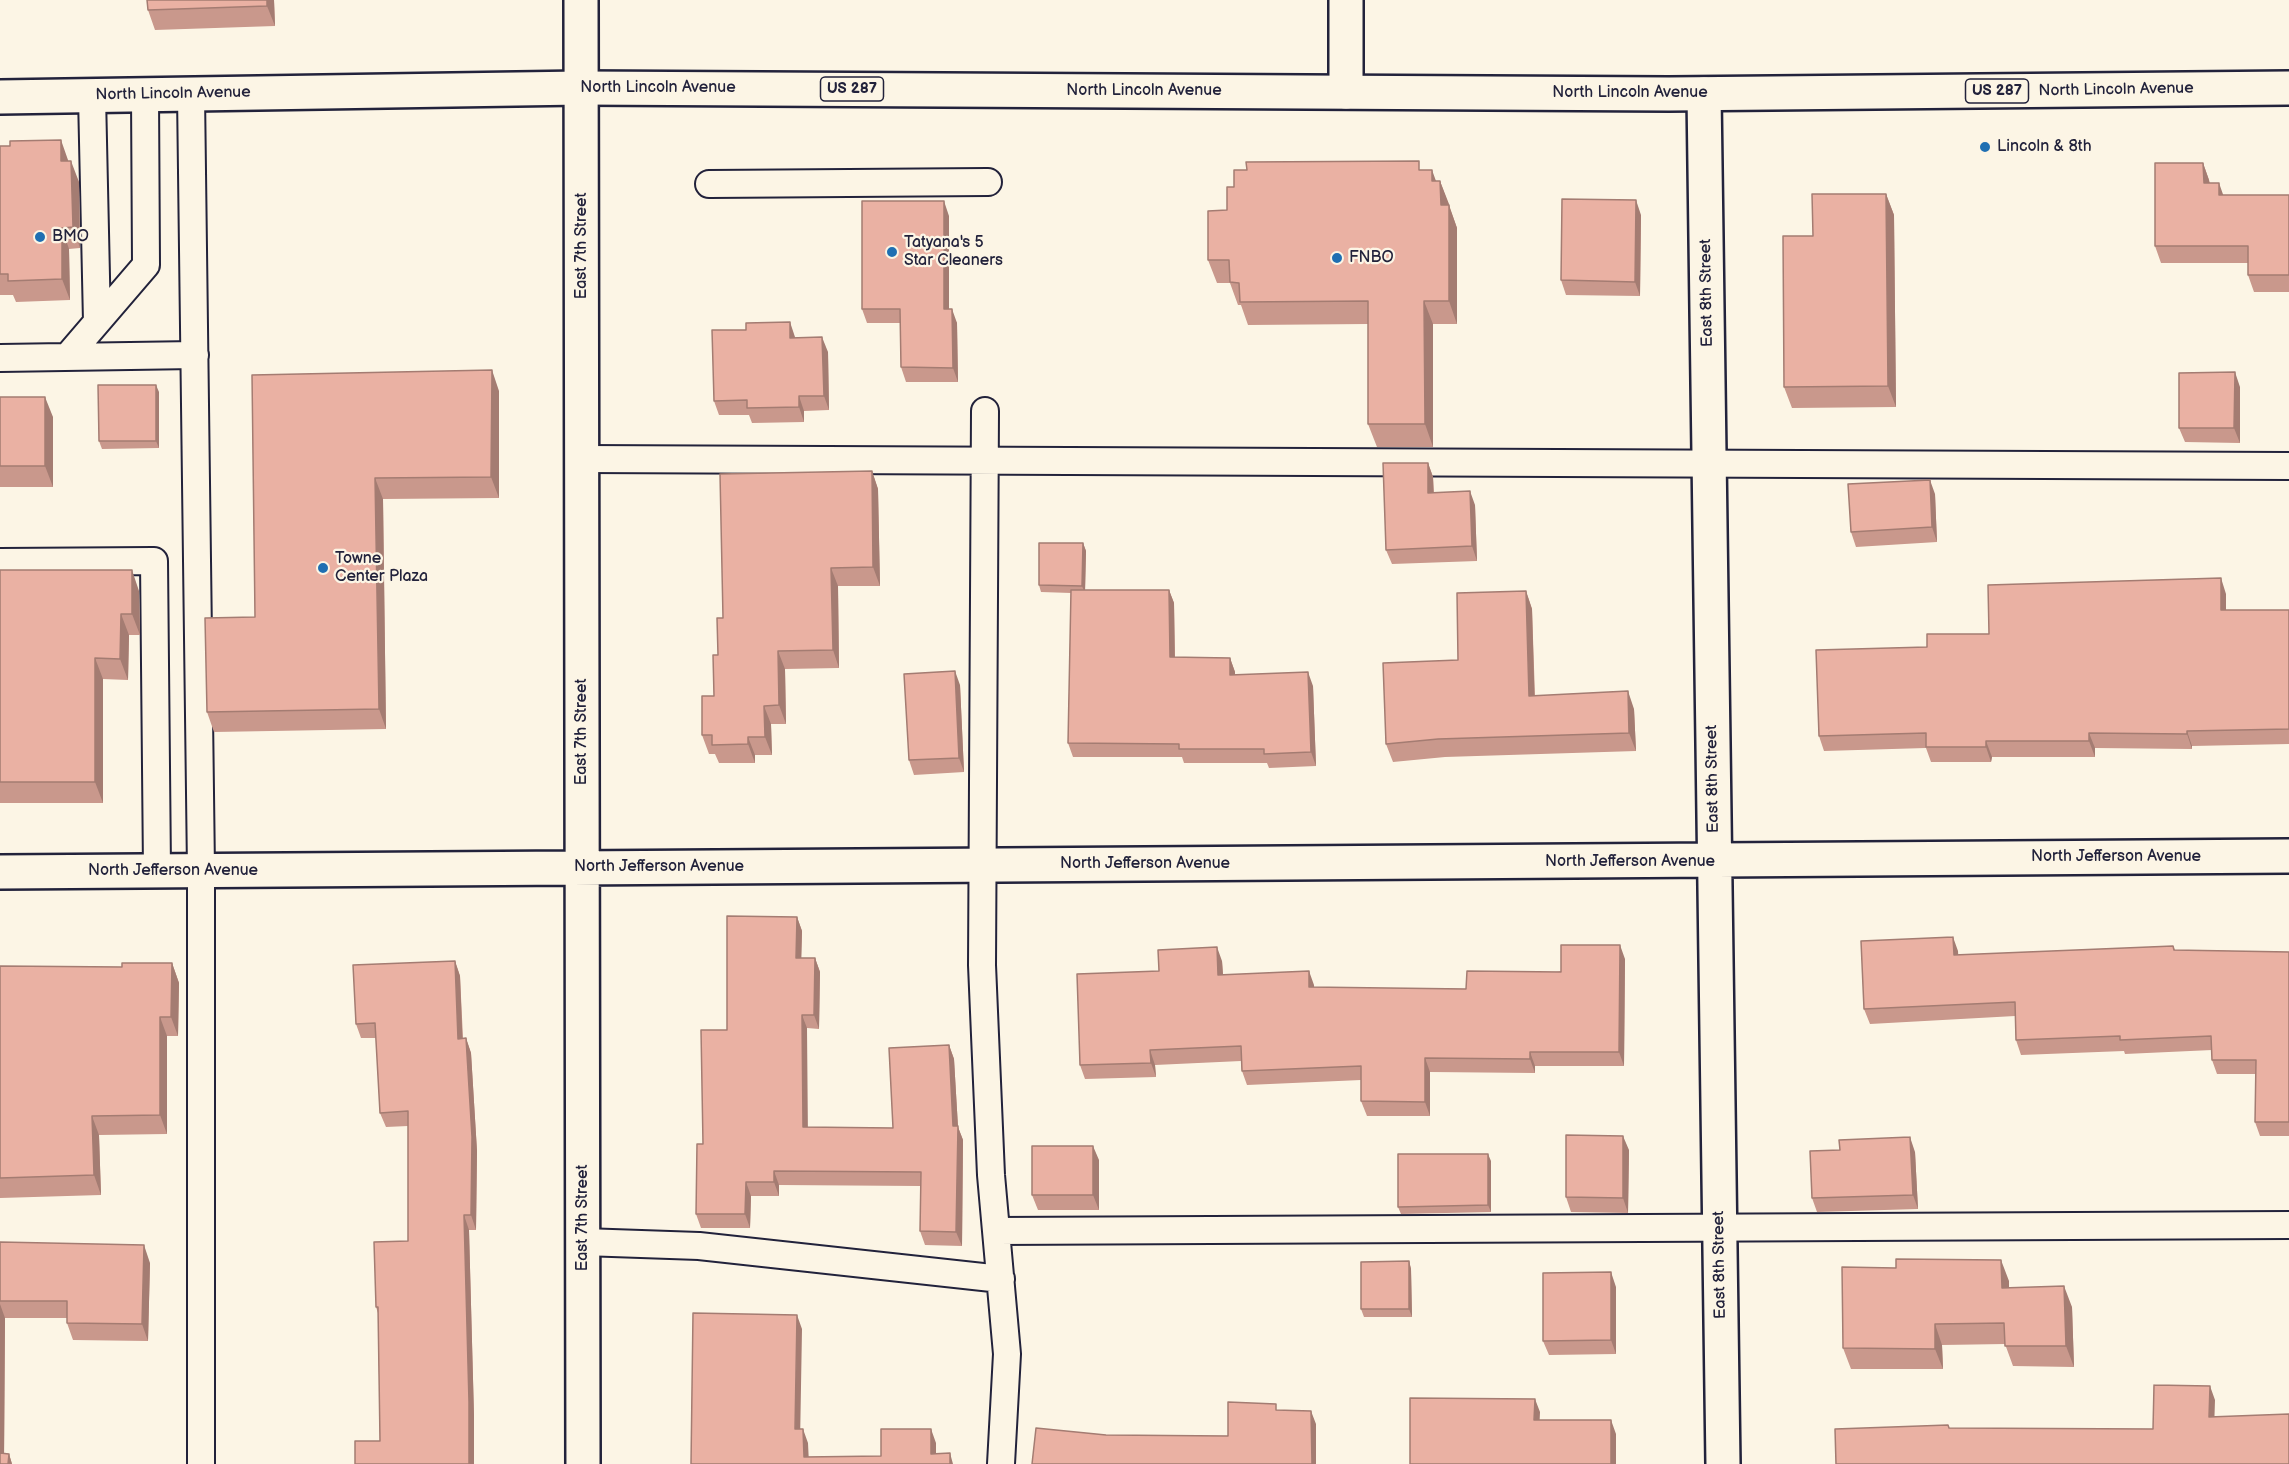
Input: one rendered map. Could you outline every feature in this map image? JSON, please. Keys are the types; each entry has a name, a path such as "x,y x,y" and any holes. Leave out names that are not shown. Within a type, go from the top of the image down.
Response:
{"main road":[{"name":"East 7th Street","path":"581,0 583,1464"},
{"path":"1346,0 1346,92"},
{"name":"North Lincoln Avenue","path":"0,97 581,88 1704,94 2289,88"},
{"name":"East 8th Street","path":"1704,94 1723,1464"},
{"name":"North Jefferson Avenue","path":"0,872 2289,856"}],"lane":[{"path":"191,94 201,870 201,1464"},
{"path":"68,356 146,265 145,95"},
{"path":"92,96 97,322"},
{"path":"709,184 988,182"},
{"path":"0,358 195,355"},
{"path":"985,411 981,965 996,1231 1007,1354 1001,1464"},
{"path":"582,459 2289,466"},
{"path":"0,562 154,561 157,870"},
{"path":"996,1231 2289,1226"},
{"path":"583,1242 699,1245 1000,1279"}],"building":[{"path":"147,0 267,0 267,6 148,10"},
{"name":"BMO","path":"61,140 61,161 71,161 73,227 62,228 62,279 8,281 8,274 0,274 0,146 10,146 10,141"},
{"name":"FNBO","path":"1419,161 1419,170 1432,170 1432,181 1440,181 1441,205 1449,205 1449,301 1424,301 1425,424 1368,424 1368,301 1240,302 1239,283 1230,282 1229,260 1208,260 1208,211 1227,210 1227,187 1234,187 1234,170 1247,170 1246,162"},
{"path":"2155,163 2203,163 2204,183 2219,183 2219,195 2289,195 2289,275 2248,275 2248,246 2155,246"},
{"path":"1812,194 1886,194 1888,386 1784,387 1783,236 1813,236"},
{"path":"1562,199 1636,200 1635,282 1561,280"},
{"path":"862,201 944,201 944,309 952,309 953,368 901,367 900,309 862,309"},
{"path":"790,322 790,338 822,337 824,396 799,396 799,407 747,408 747,400 714,401 712,330 746,330 746,323"},
{"name":"Towne Center Plaza","path":"492,370 491,477 375,478 379,709 207,712 205,618 255,617 252,375"},
{"path":"2235,372 2234,428 2179,428 2179,373"},
{"path":"98,385 156,385 156,441 99,441"},
{"path":"0,397 45,397 45,466 0,466"},
{"path":"1383,463 1428,463 1428,493 1470,491 1472,546 1386,550"},
{"path":"872,471 873,567 831,568 833,650 778,651 779,705 764,706 765,737 748,737 748,744 712,745 712,735 702,735 702,696 714,696 713,655 718,655 717,618 723,618 720,474"},
{"path":"1930,480 1932,527 1851,532 1848,484"},
{"path":"1039,543 1083,543 1082,586 1039,585"},
{"path":"0,570 132,570 132,614 121,614 120,659 95,658 95,782 0,782"},
{"path":"2221,578 2221,610 2289,610 2289,729 2187,731 2187,734 2089,733 2089,741 1986,741 1986,747 1926,747 1926,733 1819,736 1816,650 1927,647 1927,634 1989,634 1988,585"},
{"path":"1071,590 1169,590 1170,657 1230,658 1230,675 1308,672 1311,752 1264,754 1264,749 1179,749 1179,744 1068,743"},
{"path":"1526,591 1529,696 1628,691 1629,733 1438,739 1386,744 1383,663 1458,660 1457,593"},
{"path":"955,671 959,758 909,760 904,674"},
{"path":"727,916 797,917 796,958 815,958 814,1015 802,1015 803,1127 893,1128 889,1048 949,1045 953,1126 958,1126 956,1232 920,1231 921,1172 774,1171 774,1182 746,1182 745,1214 696,1214 697,1144 703,1144 701,1030 727,1030"},
{"path":"1953,937 1954,955 2173,946 2174,950 2289,952 2289,1122 2255,1122 2256,1060 2212,1060 2211,1036 2120,1040 2120,1036 2016,1040 2015,1002 1864,1009 1861,941"},
{"path":"1561,945 1620,945 1619,1052 1530,1052 1530,1059 1425,1058 1425,1102 1361,1101 1361,1066 1242,1071 1241,1046 1150,1050 1151,1063 1080,1065 1077,974 1159,971 1158,950 1217,947 1218,975 1309,971 1309,987 1466,989 1467,971 1561,972"},
{"path":"455,961 458,1039 466,1038 472,1137 471,1215 464,1215 469,1464 355,1464 355,1441 380,1441 378,1307 376,1307 374,1242 408,1241 408,1111 380,1113 375,1023 356,1024 353,965"},
{"path":"122,963 172,963 171,1017 160,1017 160,1115 92,1116 94,1175 0,1178 0,966 122,967"},
{"path":"1566,1135 1623,1136 1623,1198 1566,1197"},
{"path":"1910,1137 1913,1195 1812,1198 1810,1151 1840,1150 1839,1140"},
{"path":"1032,1146 1093,1146 1093,1195 1032,1195"},
{"path":"1398,1154 1488,1154 1488,1205 1398,1207"},
{"path":"0,1242 144,1245 142,1324 67,1323 67,1301 0,1301"},
{"path":"1896,1259 2001,1260 2002,1288 2064,1286 2066,1346 2005,1346 2004,1323 1935,1324 1935,1349 1843,1348 1842,1267 1896,1268"},
{"path":"1409,1261 1409,1309 1361,1309 1361,1262"},
{"path":"1611,1272 1611,1340 1543,1341 1543,1273"},
{"path":"693,1313 797,1315 795,1429 803,1429 804,1457 881,1456 881,1429 931,1429 931,1454 950,1453 950,1464 691,1464"},
{"path":"2154,1385 2210,1386 2209,1417 2289,1414 2289,1464 1836,1464 1835,1429 1948,1425 1949,1428 2153,1429"},
{"path":"1410,1398 1535,1399 1534,1420 1611,1420 1611,1464 1410,1464"},
{"path":"1228,1402 1276,1404 1276,1410 1311,1411 1312,1464 1032,1464 1036,1428 1106,1435 1228,1436"},
{"path":"0,1453 9,1454 8,1464 0,1464"}],"place":[{"name":"Lincoln & 8th","path":"1985,147"},
{"name":"BMO","path":"40,237"},
{"name":"Tatyana's 5 Star Cleaners","path":"892,252"},
{"name":"FNBO","path":"1337,258"},
{"name":"Towne Center Plaza","path":"323,568"}]}
